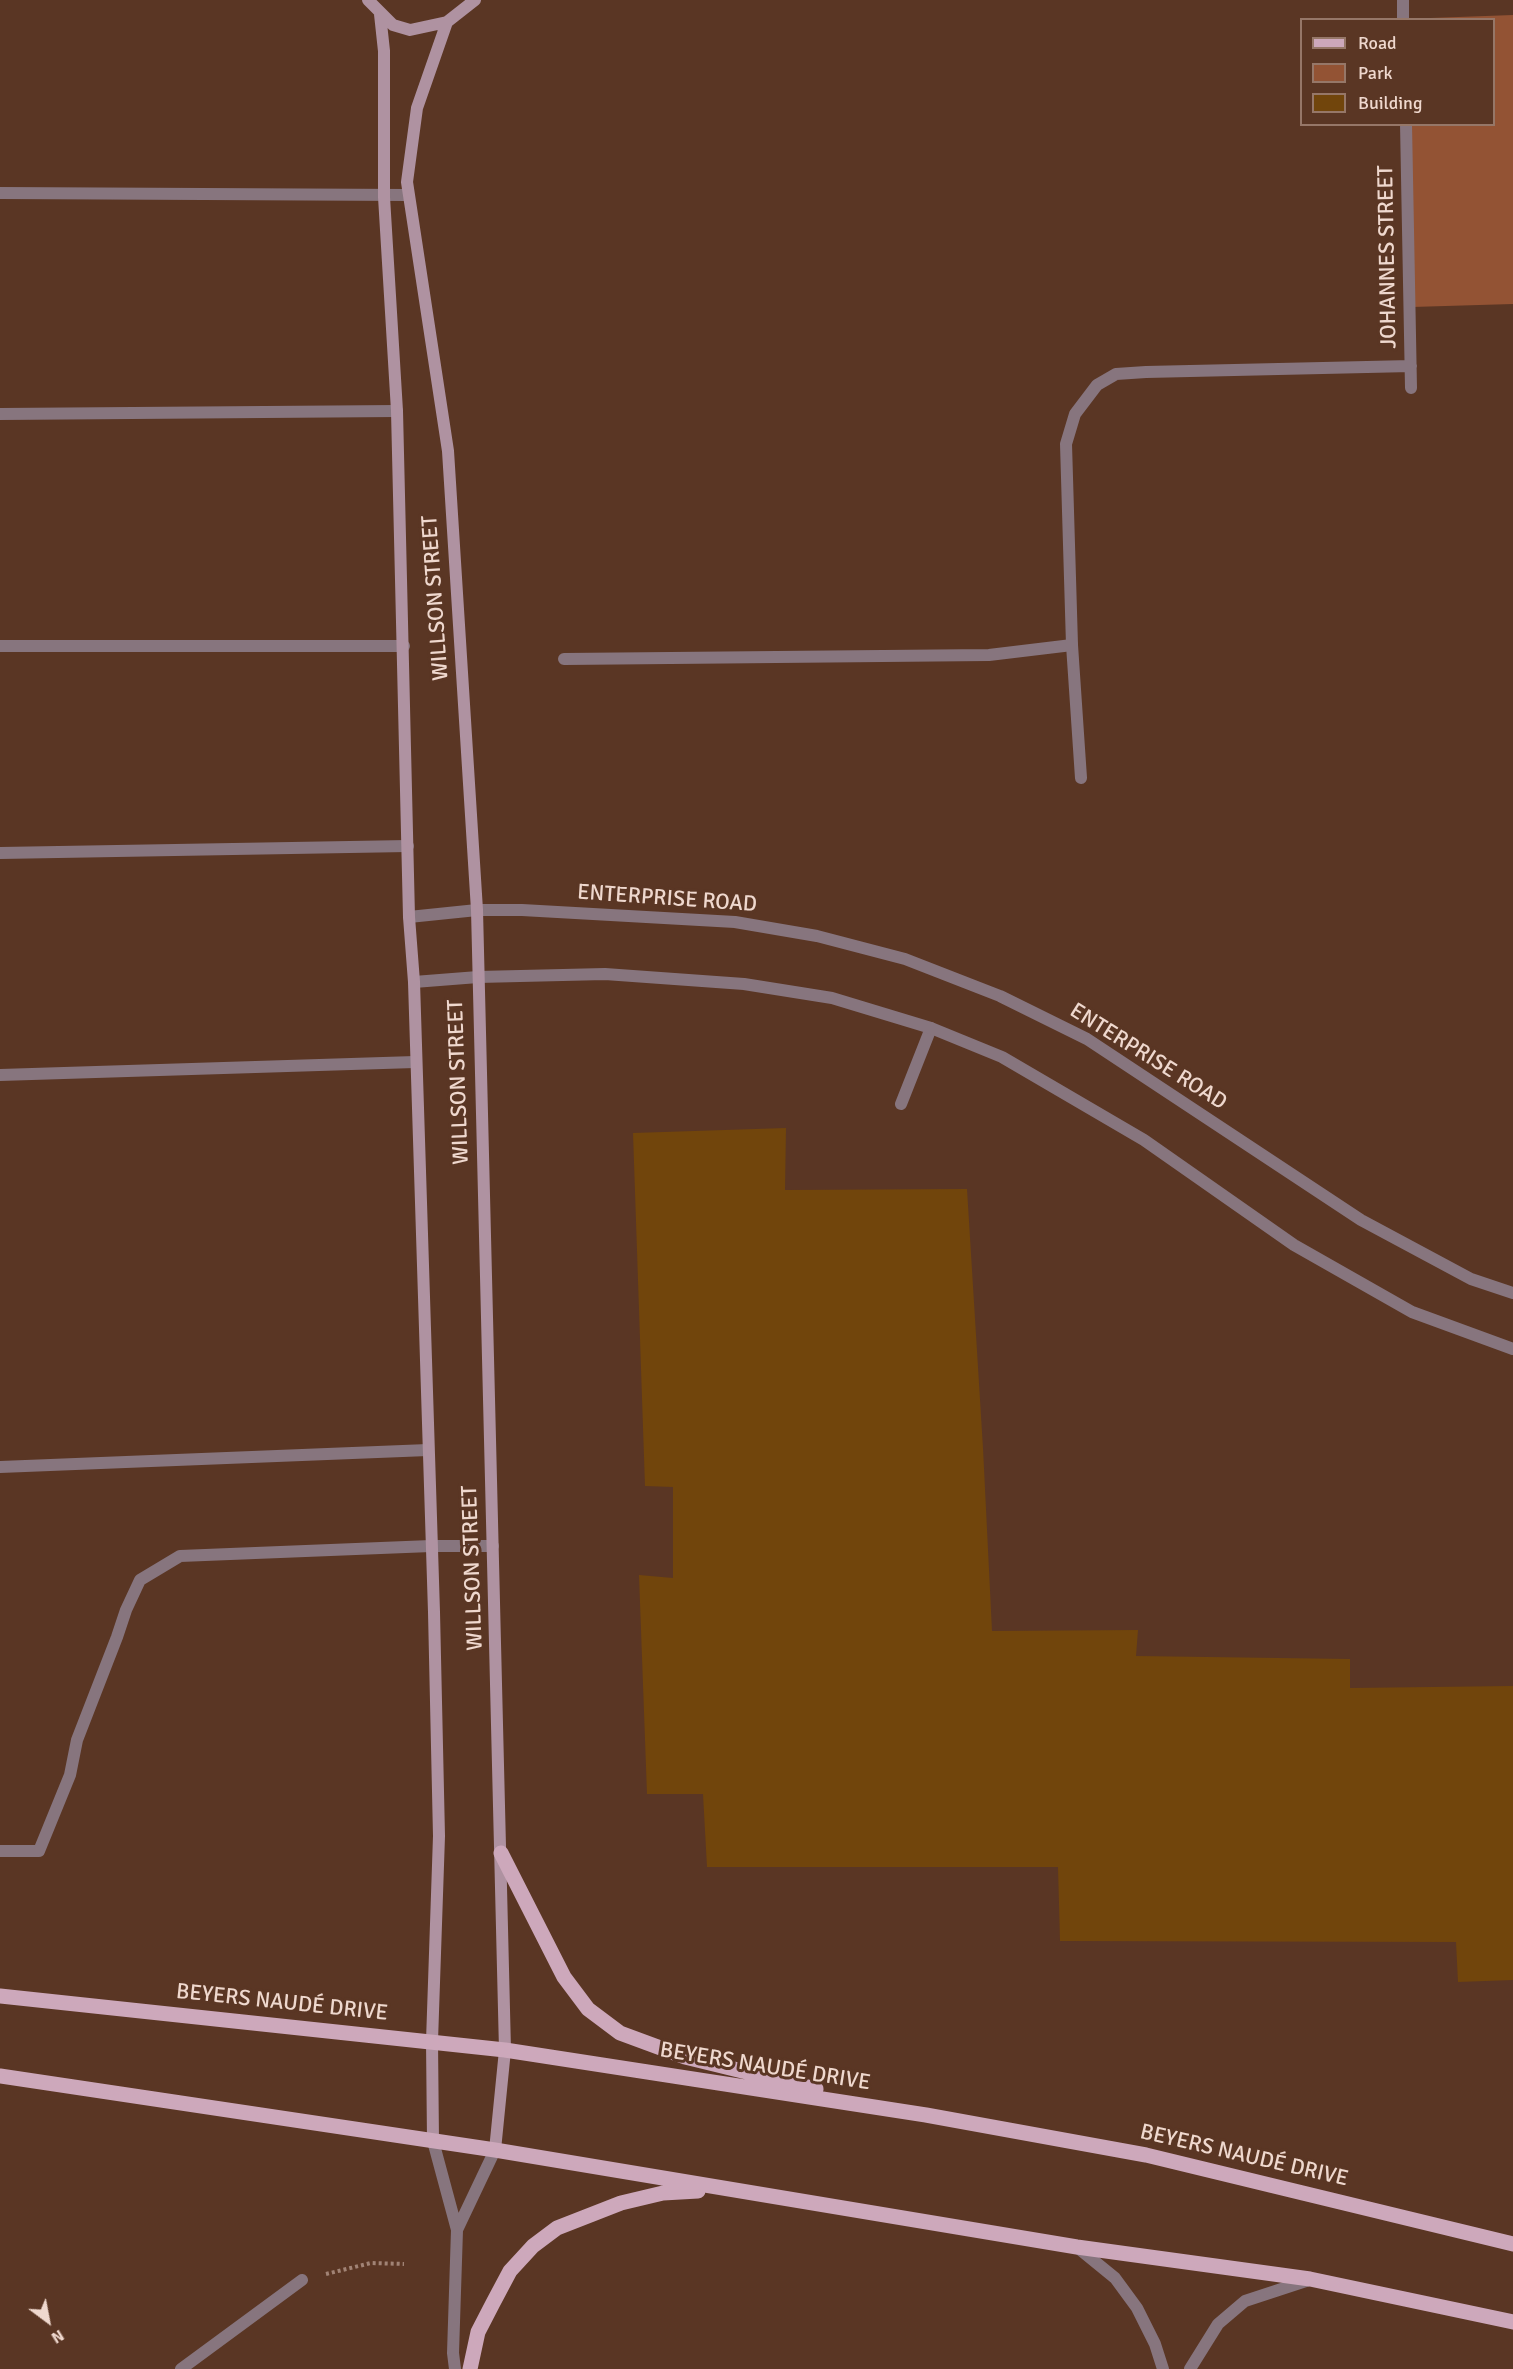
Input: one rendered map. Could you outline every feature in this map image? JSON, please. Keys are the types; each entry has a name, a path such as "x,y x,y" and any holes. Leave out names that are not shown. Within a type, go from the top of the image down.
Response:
{"main road":[{"path":"501,1853 564,1977 588,2009 620,2033 685,2058 926,2115"},
{"name":"BEYERS NAUDÉ DRIVE","path":"0,1996 506,2050 926,2115 1146,2155 1513,2244"},
{"path":"0,2076 495,2150 1077,2247 1310,2279 1513,2322"},
{"path":"471,2369 478,2332 510,2271 533,2246 557,2228 621,2203 663,2193 728,2190"}],"street":[{"path":"368,0 393,26 410,30 447,22 460,5 475,0"},
{"path":"1403,0 1403,18"},
{"name":"WILLSON STREET","path":"380,14 384,51 384,196 398,411 409,917 414,982 439,1836 432,2041 433,2142"},
{"name":"WILLSON STREET","path":"447,22 417,108 407,182 448,451 477,910 506,2050 495,2150"},
{"name":"JOHANNES STREET","path":"1406,126 1411,388"},
{"path":"0,193 408,195"},
{"path":"1081,778 1072,645 1066,444 1075,414 1097,385 1116,374 1146,372 1411,366"},
{"path":"0,414 398,411"},
{"path":"564,659 988,655 1072,645"},
{"path":"0,646 404,646"},
{"path":"0,853 408,846"},
{"name":"ENTERPRISE ROAD","path":"409,917 477,910 522,910 735,922 817,936 905,959 1000,996 1087,1039 1360,1220 1471,1280 1513,1293"},
{"path":"414,982 605,974 744,984 832,998 931,1028 1002,1057 1144,1140 1294,1245 1402,1306 1513,1349"},
{"path":"901,1104 931,1028"},
{"path":"0,1075 415,1062"},
{"path":"0,1467 428,1450"},
{"path":"0,1851 39,1851 70,1775 76,1740 126,1610 140,1580 180,1556 430,1546 493,1546"},
{"path":"433,2142 457,2230 453,2353 455,2369"},
{"path":"457,2230 495,2150"},
{"path":"1077,2247 1115,2278 1137,2308 1155,2344 1163,2369"},
{"path":"1190,2369 1218,2324 1245,2301 1310,2279"},
{"path":"181,2369 302,2280"}],"path":[{"path":"302,2280 371,2263 404,2264"}],"green space":[{"path":"1513,15 1513,304 1412,307 1406,126 1495,126 1495,18 1430,18"}],"building":[{"path":"786,1128 785,1190 967,1189 992,1631 1138,1630 1136,1656 1350,1659 1350,1688 1513,1686 1513,1980 1458,1982 1456,1942 1060,1941 1058,1867 707,1867 703,1794 647,1794 639,1575 673,1578 673,1487 645,1486 633,1133"}]}
